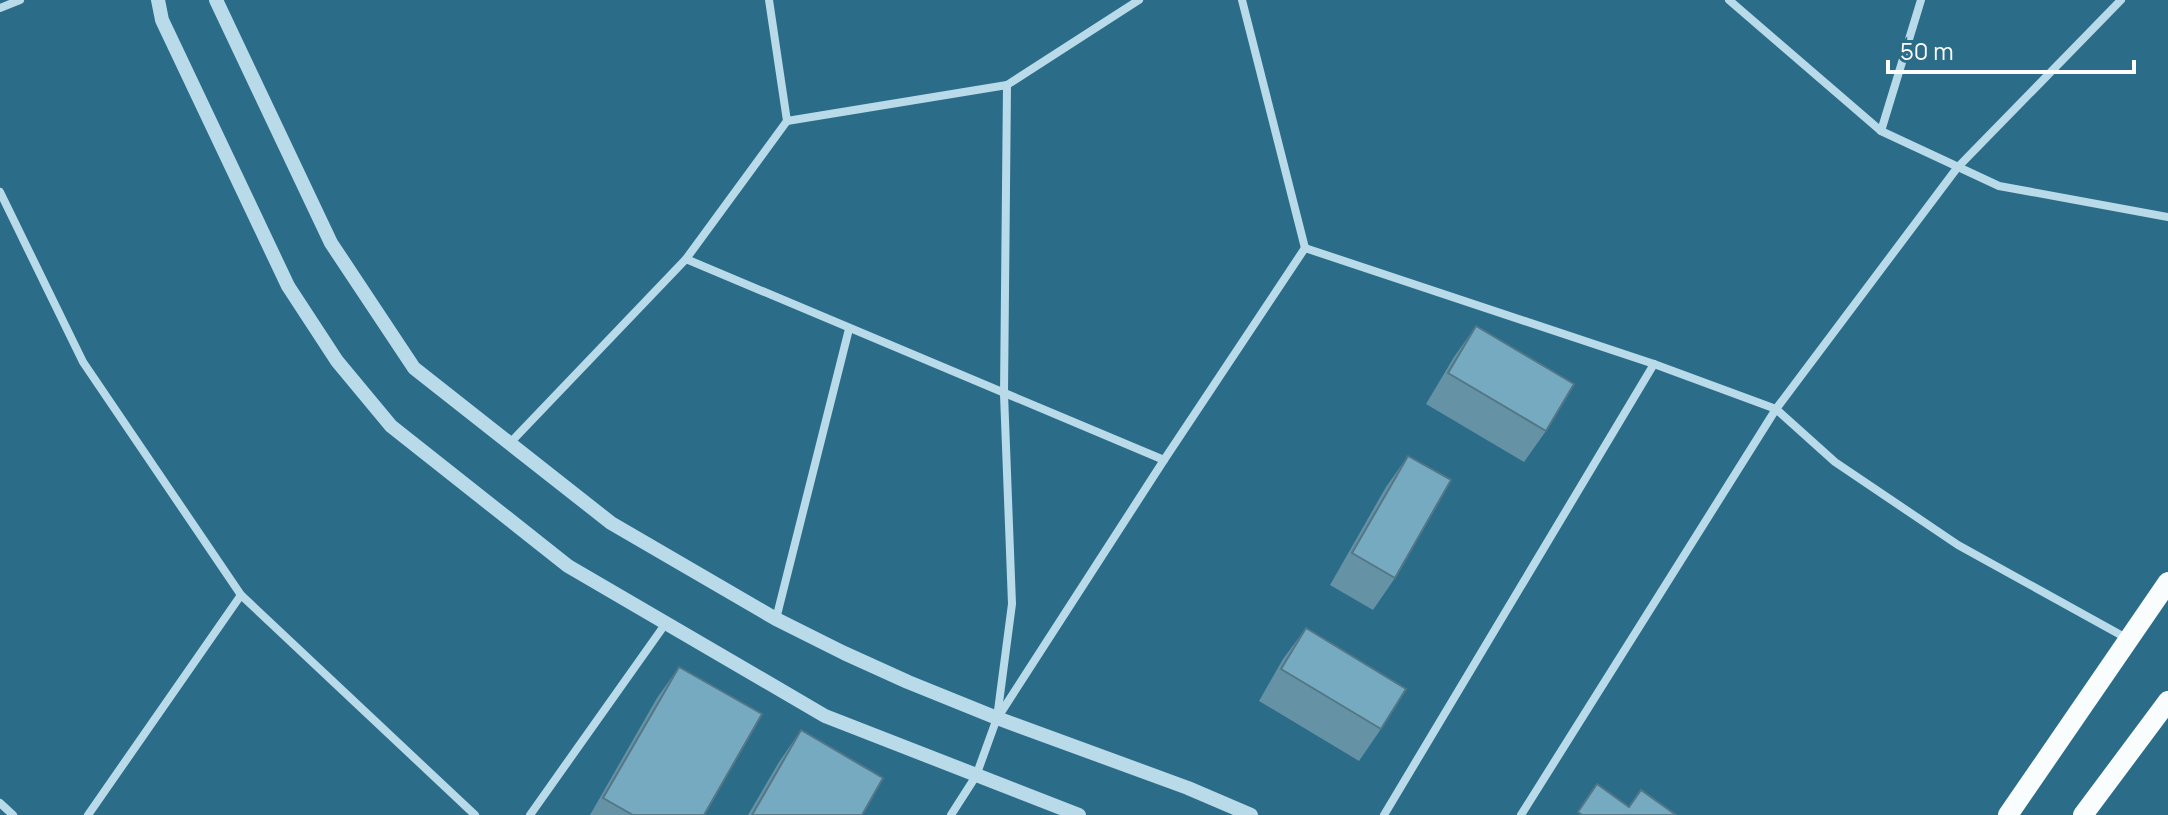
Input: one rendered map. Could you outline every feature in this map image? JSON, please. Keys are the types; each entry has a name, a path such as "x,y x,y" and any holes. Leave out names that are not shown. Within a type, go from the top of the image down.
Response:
{"main road":[{"path":"2008,815 2168,582"},
{"path":"2083,815 2168,701"}],"street":[{"path":"0,8 20,0"},
{"path":"158,0 162,20 288,286 346,372 391,426 568,566 825,716 1079,815"},
{"path":"216,0 331,243 414,368 611,523 776,619 844,653 997,718 1188,788 1251,815"},
{"path":"769,0 787,121"},
{"path":"510,443 686,259 787,121 1007,85 1139,0"},
{"path":"997,718 1305,248 1242,0"},
{"path":"1729,0 1881,131 1999,186 2168,217"},
{"path":"1881,131 1921,0"},
{"path":"1521,815 1776,409 1957,168 2121,0"},
{"path":"951,815 976,776 997,718 1012,604 1004,394 1007,85"},
{"path":"0,192 83,362 241,595 475,815"},
{"path":"1305,248 1654,364 1776,409 1835,462 1958,545 2128,639"},
{"path":"686,259 1164,460"},
{"path":"776,619 849,329"},
{"path":"1384,815 1654,364"},
{"path":"88,815 241,595"},
{"path":"530,815 666,623"},
{"path":"0,803 13,815"}],"building":[{"path":"1476,326 1574,384 1546,431 1448,373"},
{"path":"1408,456 1451,480 1395,578 1352,553"},
{"path":"1306,628 1406,689 1381,729 1281,669"},
{"path":"679,667 762,714 704,815 633,815 603,798"},
{"path":"801,730 883,778 862,815 752,815"},
{"path":"1597,784 1629,807 1641,790 1676,815 1582,815 1578,812"}]}
